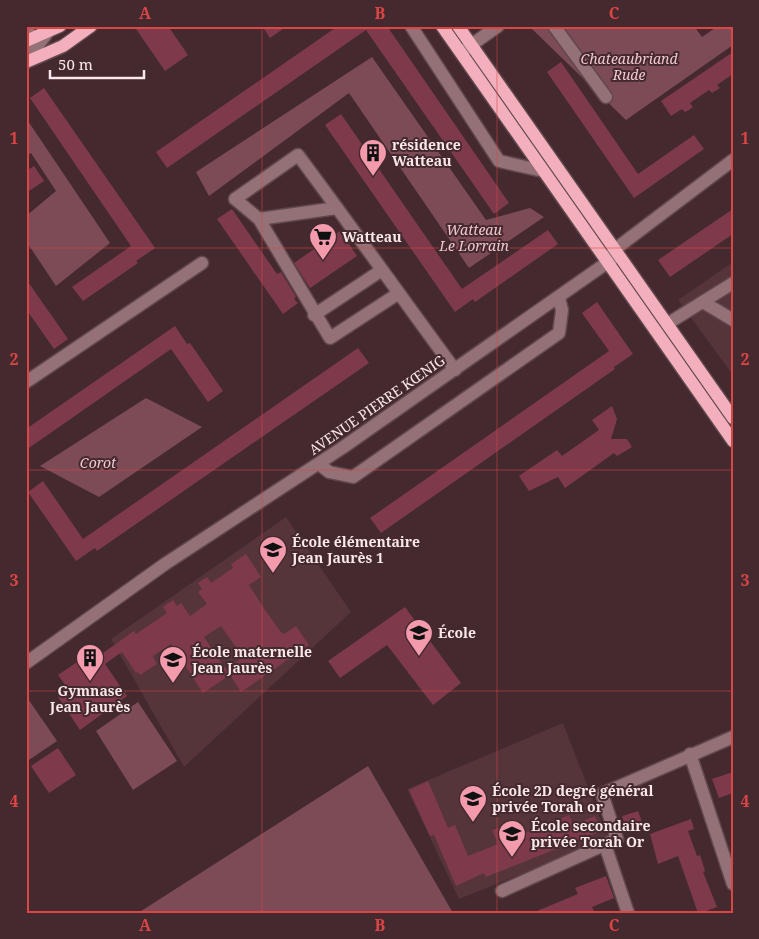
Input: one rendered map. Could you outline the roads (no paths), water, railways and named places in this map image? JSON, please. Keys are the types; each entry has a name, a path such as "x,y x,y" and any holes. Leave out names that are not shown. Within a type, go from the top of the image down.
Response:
{"main road":[{"path":"29,36 60,26"},
{"path":"26,62 55,50 91,26"},
{"path":"442,26 466,49 616,253 733,418"},
{"path":"458,26 466,49 543,171 733,441"}],"street":[{"path":"411,26 499,161 543,171"},
{"path":"466,49 498,26"},
{"path":"554,26 606,97"},
{"path":"45,30 55,50"},
{"path":"26,62 45,30"},
{"path":"26,52 34,42 29,36"},
{"path":"399,293 330,338 314,315 259,219 235,199 298,155 337,208 382,270 399,293 455,370"},
{"name":"AVENUE PIERRE KŒNIG","path":"26,663 165,564 319,464 559,298 733,160"},
{"path":"259,219 337,208"},
{"path":"26,382 202,263"},
{"path":"314,315 382,270"},
{"path":"667,324 733,283"},
{"path":"319,464 329,472 353,477 559,334 562,310 559,298"},
{"path":"703,302 733,320"},
{"path":"502,891 617,839 602,794 690,754 733,737"},
{"path":"690,754 733,884"},
{"path":"605,845 628,913"}],"place":[{"name":"résidence Watteau","path":"373,177"},
{"name":"Watteau","path":"323,261"},
{"name":"École élémentaire Jean Jaurès 1","path":"273,574"},
{"name":"École","path":"419,657"},
{"name":"Gymnase Jean Jaurès","path":"90,682"},
{"name":"École maternelle Jean Jaurès","path":"173,684"},
{"name":"École 2D degré général privée Torah or","path":"473,823"},
{"name":"École secondaire privée Torah Or","path":"512,858"}],"park label":[{"name":"Chateaubriand Rude","path":"629,68"},
{"name":"Watteau Le Lorrain","path":"474,238"},
{"name":"Corot","path":"98,463"}]}
